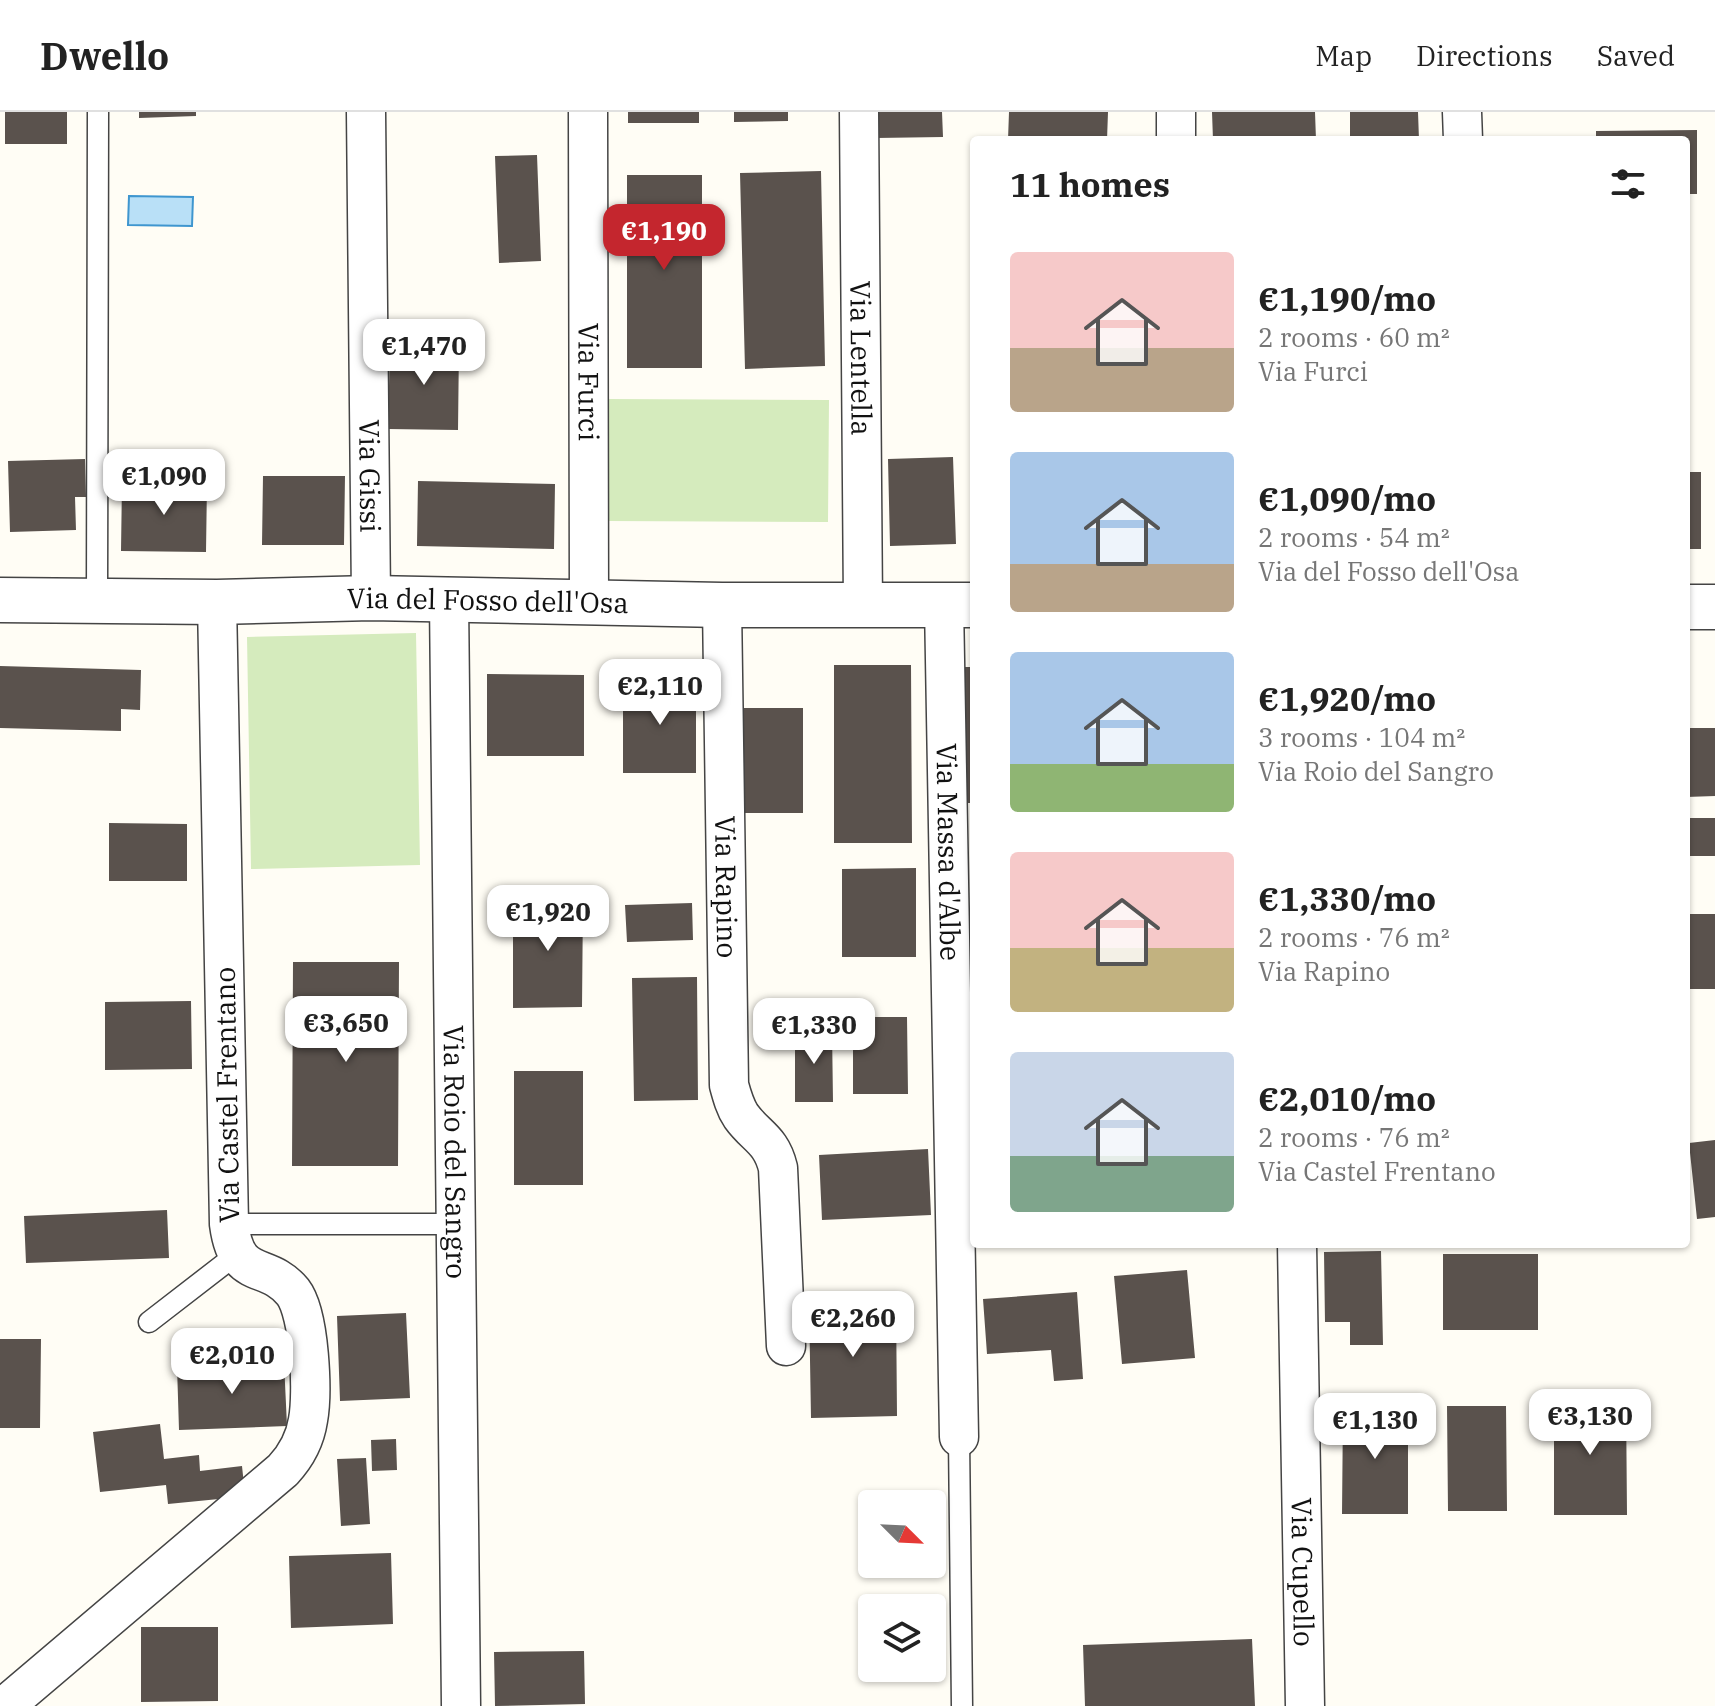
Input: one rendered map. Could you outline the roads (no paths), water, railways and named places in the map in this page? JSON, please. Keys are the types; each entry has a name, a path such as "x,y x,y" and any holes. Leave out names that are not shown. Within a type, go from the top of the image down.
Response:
{"street":[{"name":"Via Gissi","path":"366,112 371,598"},
{"name":"Via Furci","path":"588,112 589,603"},
{"name":"Via Lentella","path":"859,112 863,606"},
{"path":"1176,112 1176,136"},
{"path":"1462,112 1463,136"},
{"name":"Via del Fosso dell'Osa","path":"0,600 217,602 371,598 722,605 959,605"},
{"name":"Via Roio del Sangro","path":"449,600 461,1706"},
{"name":"Via Castel Frentano","path":"5,1706 283,1470 299,1449 308,1423 310,1390 304,1315 287,1286 245,1264 233,1239 217,602"},
{"name":"Via Rapino","path":"722,605 729,1085 736,1108 769,1145 778,1168 786,1346"},
{"name":"Via Massa d'Albe","path":"959,605 959,1437"},
{"path":"1690,607 1715,607"},
{"name":"Via Cupello","path":"1297,1248 1305,1706"}],"lane":[{"path":"97,601 98,112"},
{"path":"149,1322 233,1239 456,1224"},
{"path":"959,1437 962,1706"}],"water":[{"path":"129,196 193,197 192,226 128,225"}]}
